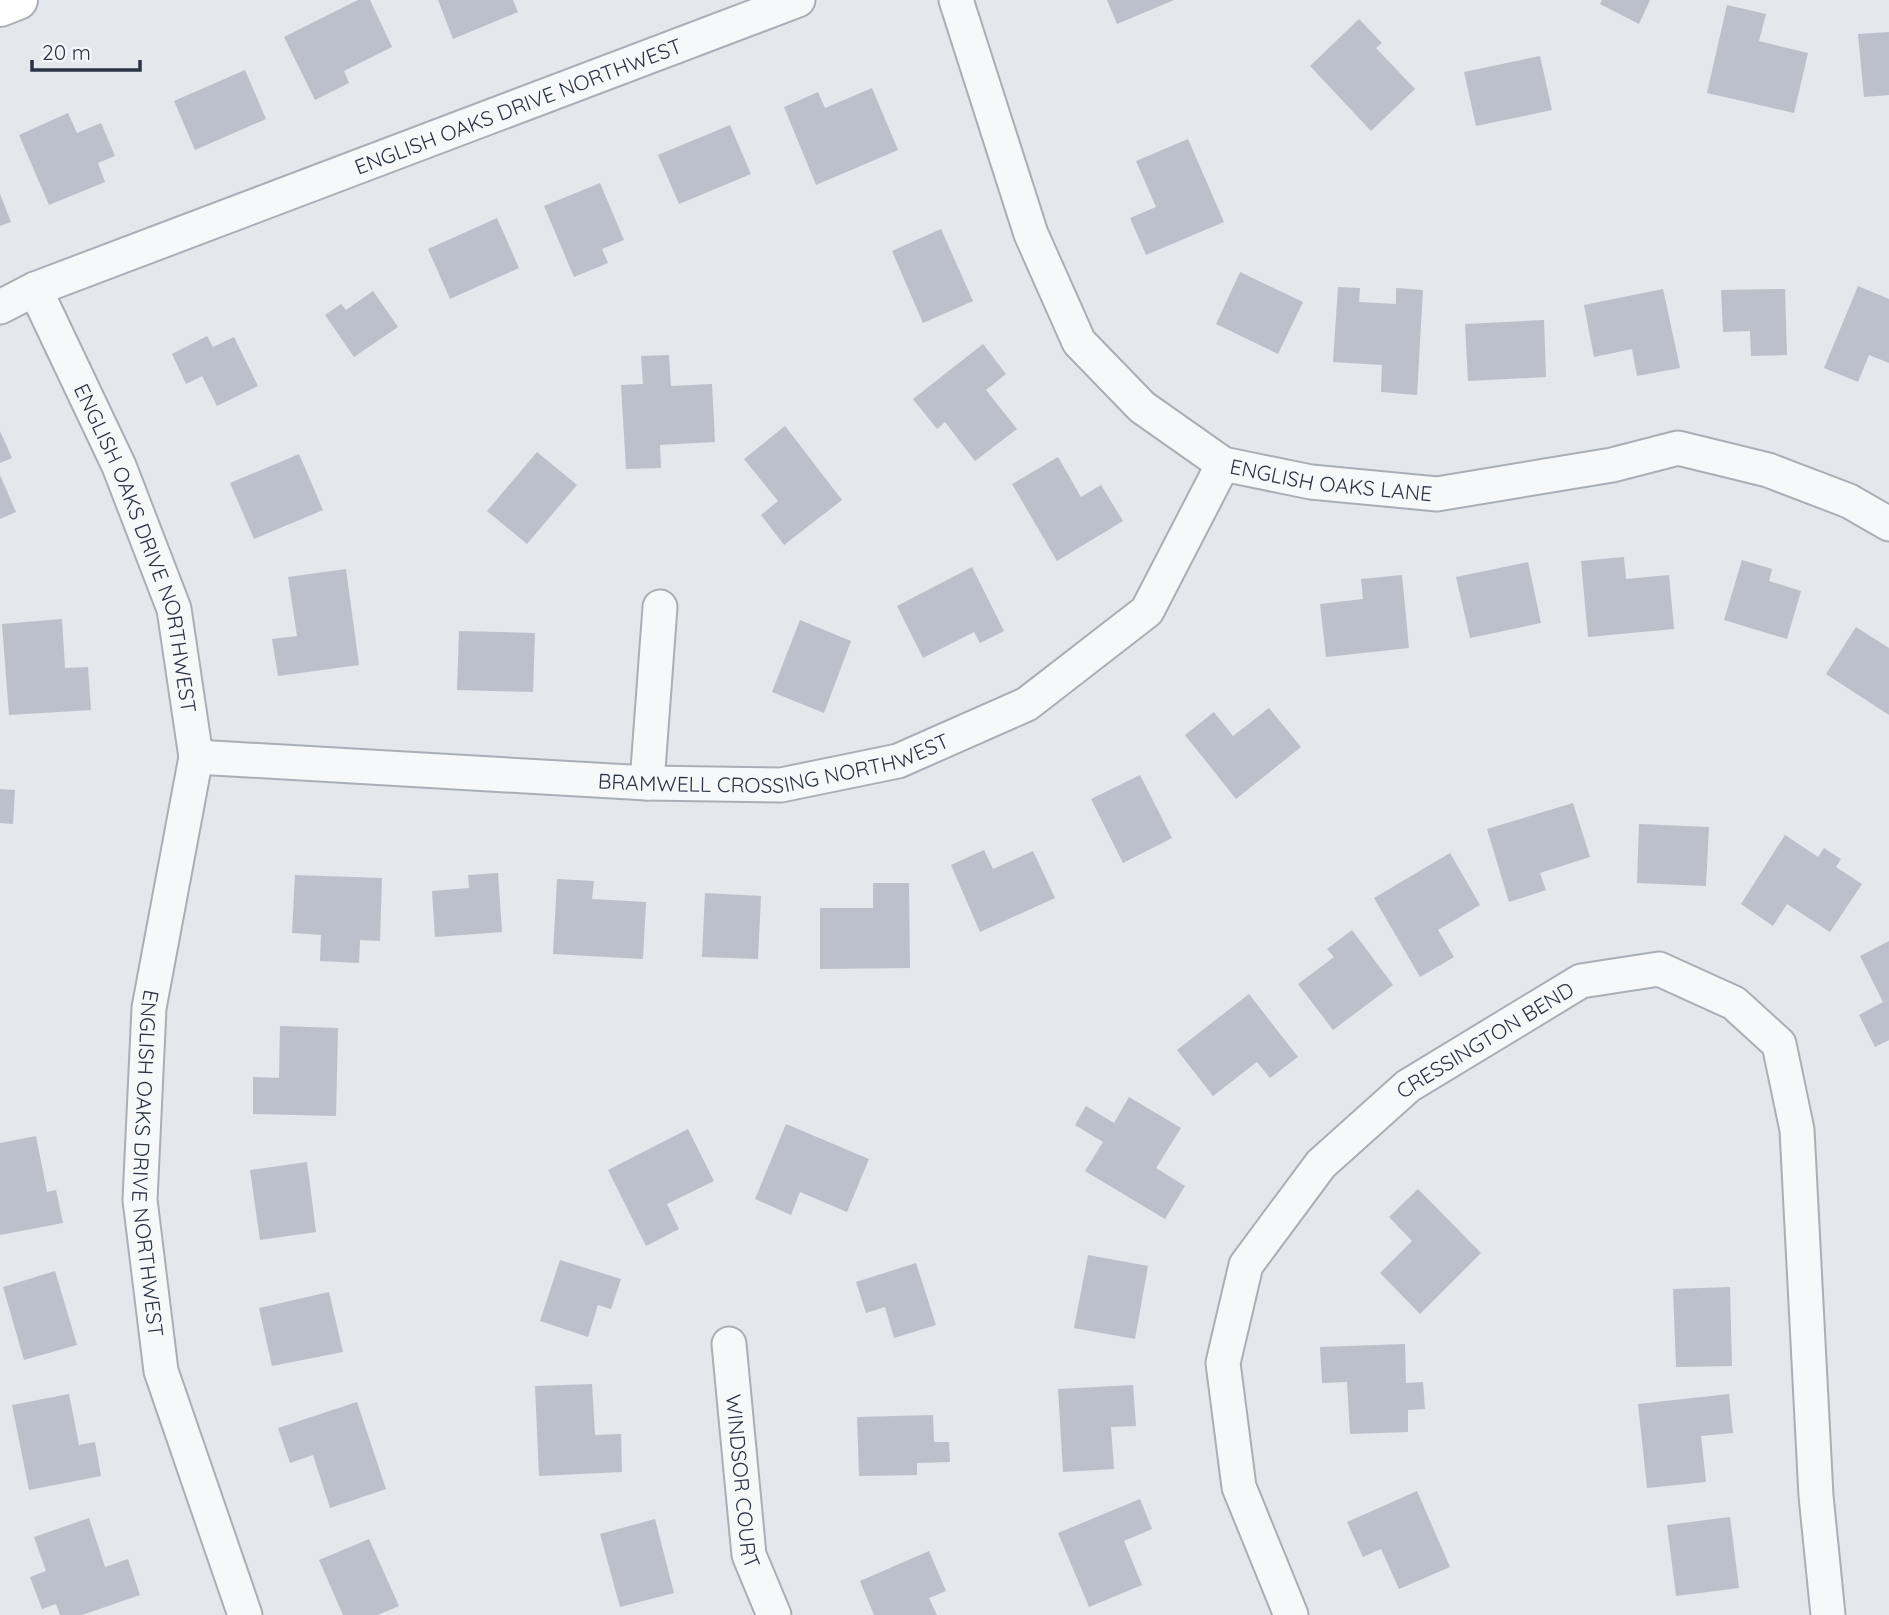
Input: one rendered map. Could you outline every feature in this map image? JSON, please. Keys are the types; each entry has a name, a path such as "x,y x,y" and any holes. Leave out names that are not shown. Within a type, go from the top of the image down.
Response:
{"street":[{"path":"0,7 18,0"},
{"name":"ENGLISH OAKS DRIVE NORTHWEST","path":"244,1615 161,1371 140,1200 149,1008 196,757 174,609 119,466 35,289 798,0"},
{"name":"ENGLISH OAKS LANE","path":"956,0 1031,234 1079,342 1142,407 1223,464 1311,482 1437,494 1612,465 1678,448 1768,470 1849,501 1889,524"},
{"path":"0,307 35,289"},
{"name":"BRAMWELL CROSSING NORTHWEST","path":"196,757 647,783 782,785 898,761 1027,704 1147,611 1223,464"},
{"path":"647,783 660,607"},
{"name":"CRESSINGTON BEND","path":"1291,1615 1239,1486 1223,1363 1246,1265 1321,1164 1408,1086 1581,981 1659,969 1734,1003 1779,1044 1797,1130 1816,1496 1828,1615"},
{"name":"WINDSOR COURT","path":"729,1344 749,1555 774,1615"}],"building":[{"path":"358,0 370,0 392,47 344,71 349,83 315,100 284,37"},
{"path":"438,0 513,0 518,12 453,39"},
{"path":"1107,0 1174,0 1117,24"},
{"path":"1602,0 1650,0 1639,24 1600,4"},
{"path":"1727,5 1766,14 1759,41 1808,53 1794,113 1707,93"},
{"path":"1359,19 1382,43 1376,48 1415,89 1371,131 1310,66"},
{"path":"1889,32 1889,95 1864,97 1858,34"},
{"path":"1540,56 1552,110 1476,126 1464,72"},
{"path":"245,70 266,119 195,150 174,101"},
{"path":"872,88 898,150 816,185 784,107 818,92 825,108"},
{"path":"68,113 77,133 101,123 115,156 98,163 105,182 49,205 19,135"},
{"path":"730,125 751,174 679,204 658,155"},
{"path":"1188,139 1224,222 1146,255 1130,218 1156,207 1136,161"},
{"path":"600,183 624,240 602,249 608,263 574,277 544,206"},
{"path":"0,194 11,222 0,226"},
{"path":"497,218 519,268 450,299 428,249"},
{"path":"941,229 973,301 923,323 892,251"},
{"path":"1240,272 1303,302 1278,354 1216,324"},
{"path":"1858,286 1889,299 1889,363 1869,355 1858,382 1824,368"},
{"path":"1338,287 1360,288 1359,302 1396,304 1396,288 1423,290 1417,395 1381,392 1382,365 1333,362"},
{"path":"1663,289 1680,368 1637,376 1632,349 1594,357 1584,305"},
{"path":"1785,289 1787,355 1751,356 1750,331 1723,332 1721,290"},
{"path":"373,291 398,327 354,357 325,315 341,304 346,310"},
{"path":"1544,320 1546,377 1468,381 1465,324"},
{"path":"207,336 213,347 234,337 258,386 217,406 202,376 186,384 172,354"},
{"path":"983,344 1006,374 986,390 1017,429 975,461 945,422 937,429 913,399"},
{"path":"669,355 671,386 712,384 715,442 660,445 661,468 626,469 621,385 643,384 641,356"},
{"path":"785,426 842,500 784,545 761,515 778,501 744,459"},
{"path":"0,431 12,458 0,463"},
{"path":"537,452 577,485 527,544 487,511"},
{"path":"299,454 323,510 254,539 230,483"},
{"path":"1058,457 1081,497 1101,485 1123,521 1057,561 1012,484"},
{"path":"0,475 16,512 0,519"},
{"path":"1624,557 1626,579 1669,575 1674,629 1588,637 1581,561"},
{"path":"1742,560 1772,569 1769,581 1801,591 1787,639 1724,620"},
{"path":"1528,562 1541,623 1470,638 1456,577"},
{"path":"972,567 1004,631 980,643 974,632 923,658 897,606"},
{"path":"346,569 359,665 278,676 272,639 297,636 288,577"},
{"path":"1402,575 1409,648 1326,657 1320,604 1363,599 1361,579"},
{"path":"62,619 65,668 88,667 91,710 9,715 2,624"},
{"path":"800,620 851,641 824,713 772,692"},
{"path":"1856,627 1889,648 1889,715 1826,674"},
{"path":"459,631 535,633 533,692 457,690"},
{"path":"1269,708 1301,747 1236,799 1185,735 1214,712 1233,736"},
{"path":"1140,775 1172,838 1123,863 1091,799"},
{"path":"0,789 15,790 13,824 0,823"},
{"path":"1573,803 1590,857 1540,873 1546,890 1509,902 1487,829"},
{"path":"1639,824 1709,827 1706,886 1637,883"},
{"path":"1785,835 1818,857 1824,848 1841,859 1836,867 1862,884 1830,932 1787,904 1773,926 1741,904"},
{"path":"984,850 993,869 1033,851 1055,898 980,932 951,865"},
{"path":"1450,853 1480,905 1438,930 1454,957 1420,977 1374,898"},
{"path":"498,873 502,932 435,937 432,891 469,888 468,875"},
{"path":"295,875 382,878 380,941 360,940 359,963 320,961 321,935 292,933"},
{"path":"557,879 594,881 592,899 646,902 643,959 553,954"},
{"path":"873,883 909,883 910,968 820,969 820,908 873,908"},
{"path":"705,893 761,896 758,959 702,957"},
{"path":"1352,930 1393,985 1333,1030 1298,984 1334,957 1327,949"},
{"path":"1889,941 1889,1040 1875,1047 1859,1015 1883,1002 1860,956"},
{"path":"1249,994 1298,1057 1270,1078 1257,1062 1213,1096 1177,1050"},
{"path":"280,1026 338,1028 336,1116 253,1114 253,1077 279,1078"},
{"path":"1129,1097 1181,1128 1156,1168 1185,1186 1165,1219 1085,1171 1103,1142 1075,1125 1086,1106 1114,1123"},
{"path":"786,1124 869,1159 847,1212 800,1192 791,1215 755,1199"},
{"path":"688,1129 714,1181 667,1204 679,1229 646,1246 608,1170"},
{"path":"36,1136 47,1192 56,1190 63,1223 0,1235 0,1143"},
{"path":"307,1162 316,1232 260,1240 250,1170"},
{"path":"1418,1189 1481,1253 1420,1314 1380,1273 1412,1241 1389,1217"},
{"path":"1088,1255 1148,1266 1135,1339 1074,1328"},
{"path":"560,1260 621,1279 611,1309 598,1305 588,1337 540,1321"},
{"path":"916,1263 936,1325 894,1338 885,1307 866,1313 856,1282"},
{"path":"55,1271 77,1345 24,1360 3,1287"},
{"path":"1730,1287 1732,1366 1676,1367 1673,1289"},
{"path":"329,1292 343,1352 272,1366 259,1308"},
{"path":"1405,1344 1406,1383 1423,1382 1425,1409 1408,1410 1408,1432 1350,1434 1347,1382 1322,1383 1320,1347"},
{"path":"592,1384 595,1435 621,1434 622,1472 539,1476 535,1386"},
{"path":"1133,1385 1136,1426 1111,1427 1114,1469 1063,1472 1058,1389"},
{"path":"69,1394 79,1445 95,1442 101,1476 29,1490 12,1405"},
{"path":"1729,1394 1733,1433 1701,1436 1706,1482 1647,1488 1638,1404"},
{"path":"357,1402 386,1489 330,1508 313,1455 290,1463 278,1428"},
{"path":"933,1415 934,1442 949,1442 950,1462 917,1463 917,1475 859,1476 857,1417"},
{"path":"1417,1491 1450,1567 1399,1589 1381,1549 1363,1557 1347,1522"},
{"path":"1140,1499 1152,1529 1124,1541 1142,1585 1089,1607 1058,1533"},
{"path":"1730,1517 1739,1588 1676,1596 1667,1525"},
{"path":"89,1518 105,1567 128,1559 140,1595 82,1615 60,1615 56,1604 42,1609 30,1577 46,1571 34,1537"},
{"path":"655,1519 674,1593 620,1607 600,1534"},
{"path":"369,1539 399,1606 378,1615 343,1615 319,1560"},
{"path":"929,1551 946,1591 929,1598 937,1615 874,1615 860,1581"}]}
